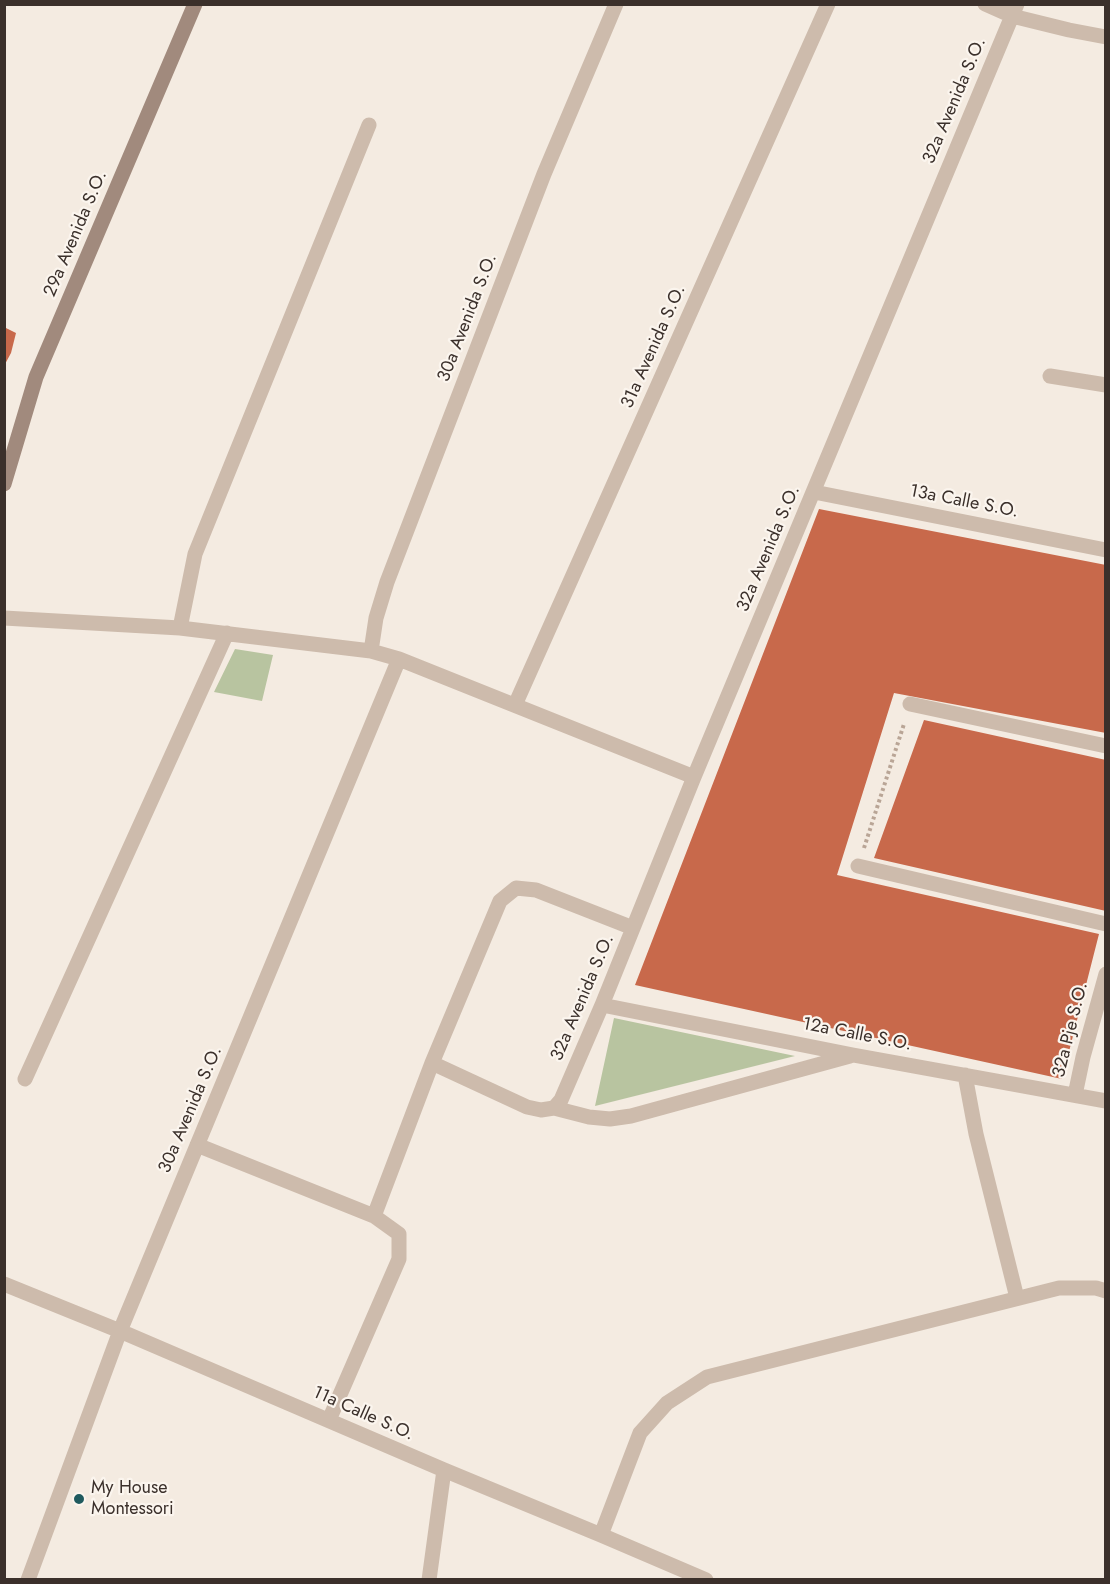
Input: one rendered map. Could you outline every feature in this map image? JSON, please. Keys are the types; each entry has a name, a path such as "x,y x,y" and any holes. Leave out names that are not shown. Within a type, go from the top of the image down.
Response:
{"street":[{"name":"29a Avenida S.O.","path":"4,484 36,377 195,4"},
{"name":"30a Avenida S.O.","path":"371,651 376,618 392,571 544,174 616,4"},
{"name":"31a Avenida S.O.","path":"515,705 828,4"},
{"path":"985,4 1014,10 1069,30 1106,37"},
{"name":"32a Avenida S.O.","path":"554,1107 561,1100 602,1005 694,777 1014,10"},
{"path":"180,628 195,554 369,125"},
{"path":"1050,376 1106,385"},
{"name":"13a Calle S.O.","path":"814,492 1106,550"},
{"path":"4,618 180,628 371,651 399,659 694,777"},
{"path":"24,1079 227,633"},
{"name":"30a Avenida S.O.","path":"28,1580 120,1331 399,659"},
{"path":"910,704 1106,746"},
{"path":"858,866 1106,924"},
{"path":"374,1216 432,1063 500,901 516,888 536,890 633,928"},
{"name":"32a Pje S.O.","path":"1075,1095 1106,974"},
{"name":"12a Calle S.O.","path":"602,1005 853,1055 1106,1101"},
{"path":"432,1063 527,1107 541,1110 554,1107 589,1117 610,1119 631,1116 853,1055"},
{"path":"965,1075 976,1134 1017,1298"},
{"path":"197,1145 374,1216 399,1234 399,1259 329,1420"},
{"name":"11a Calle S.O.","path":"4,1284 706,1580"},
{"path":"601,1534 640,1433 667,1403 707,1377 1059,1288 1096,1288 1106,1291"},
{"path":"429,1580 444,1470"}],"path":[{"path":"858,866 910,704"}],"green space":[{"path":"235,649 273,655 262,701 214,692"},
{"path":"614,1018 795,1056 595,1106"}],"building":[{"path":"4,327 16,333 11,353 4,366"},
{"path":"819,509 1106,565 1106,733 894,693 837,875 1099,934 1062,1079 635,985"},
{"path":"924,720 1106,760 1106,911 874,858"}],"place":[{"name":"My House Montessori","path":"79,1499"}]}
